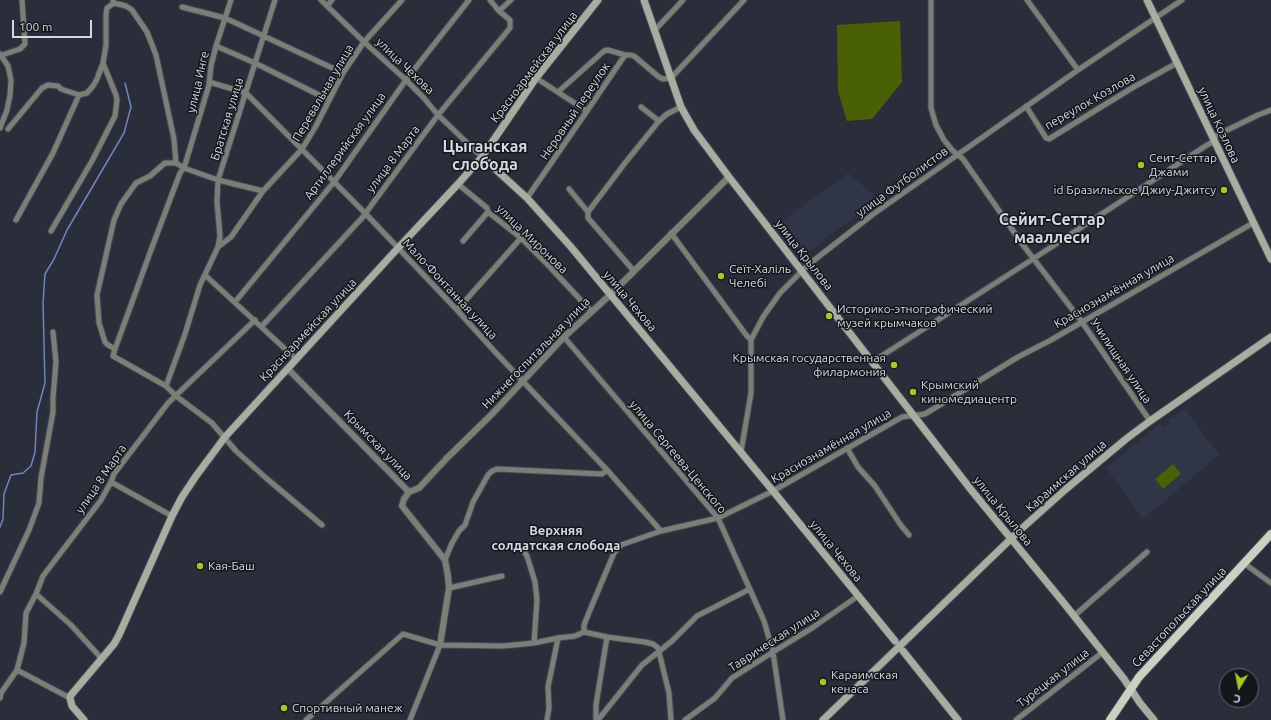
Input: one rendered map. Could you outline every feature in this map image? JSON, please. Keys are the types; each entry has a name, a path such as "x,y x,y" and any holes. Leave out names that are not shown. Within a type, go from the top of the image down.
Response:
{"main road":[{"name":"Красноармейская улица","path":"70,698 73,692 114,644 172,516 189,486 225,437 482,157 536,78 598,0"},
{"name":"улица Крылова","path":"644,0 681,107 694,130 972,491 1103,652 1154,720"},
{"name":"улица Козлова","path":"1147,0 1271,259"},
{"name":"улица Чехова","path":"482,157 527,198 571,247 895,641"},
{"name":"Караимская улица","path":"823,720 1011,539 1066,489 1150,421 1271,337"},
{"name":"Севастопольская улица","path":"1110,720 1139,677 1271,534"},
{"path":"903,651 958,720"},
{"path":"70,698 72,706 84,720"}],"street":[{"path":"0,128 7,110 11,80 8,66 1,55 20,49 24,44 22,0"},
{"name":"улица Инге","path":"166,386 113,356 180,173 184,168 209,85 211,66 216,46 231,0"},
{"name":"Братская улица","path":"218,247 220,236 217,202 218,180 275,0"},
{"name":"улица Чехова","path":"321,0 406,80 438,115 482,157"},
{"path":"327,6 332,0"},
{"name":"Перевальная улица","path":"166,386 200,285 218,247 231,237 263,191 302,149 316,126 343,73 364,42 402,0"},
{"name":"Артиллерийская улица","path":"235,302 334,182 406,80 469,0"},
{"path":"490,0 499,11 511,0"},
{"path":"655,30 683,0"},
{"path":"558,92 606,50 634,56 659,77 663,79 671,78 744,0"},
{"name":"Училищная улица","path":"931,0 931,108 936,125 944,140 953,151 963,159 1034,259 1082,322 1150,421"},
{"path":"1027,0 1078,70"},
{"name":"улица Футболистов","path":"741,452 750,393 751,340 763,317 780,293 808,265 872,215 1026,106 1182,0"},
{"path":"8,129 42,88 48,85 53,85 79,95 87,93 93,86 103,63 106,45 106,14 107,8 113,1 132,10 147,32 156,55 174,139 176,163"},
{"path":"182,6 225,18 343,73"},
{"name":"улица 8 Марта","path":"262,326 357,224 438,115 510,28 510,20 499,11"},
{"path":"216,46 255,63 329,100"},
{"name":"Неровный переулок","path":"527,198 625,55"},
{"path":"50,231 92,161 115,116 117,100 116,95 103,63"},
{"name":"переулок Козлова","path":"1026,106 1046,138 1049,139 1132,88 1177,63"},
{"path":"536,78 587,111"},
{"name":"Мало-Фонтанная улица","path":"209,82 246,93 365,213 457,310 607,470 661,531"},
{"path":"16,220 53,154 79,95"},
{"path":"641,107 659,121"},
{"path":"634,270 588,218 588,212 659,121 667,114 681,107"},
{"path":"872,362 1034,259 1214,139 1258,115 1271,110"},
{"path":"115,348 105,342 99,323 97,295 114,220 125,197 136,183 150,176 166,163 176,163 184,168 218,180 263,191"},
{"name":"Нижнегоспитальная улица","path":"409,492 419,488 564,337 611,294 729,177"},
{"name":"улица Миронова","path":"458,184 487,208 488,212 521,238 591,311"},
{"path":"569,189 588,212"},
{"path":"463,241 488,212"},
{"name":"Краснознамённая улица","path":"584,632 586,620 614,553 621,545 661,531 718,518 773,491 902,417 925,414 1018,357 1082,322 1253,223"},
{"path":"671,233 746,336 751,340"},
{"path":"457,310 521,238"},
{"path":"205,275 296,359"},
{"name":"улица 8 Марта","path":"0,698 1,693 18,670 24,643 26,613 43,576 101,500 114,474 168,402 255,320"},
{"path":"0,592 29,530 39,503 41,478 53,412 56,362 53,332"},
{"name":"улица Сергеева-Ценского","path":"564,337 718,518 764,621 773,652 783,720"},
{"name":"Крымская улица","path":"288,368 409,492 404,499 402,506 445,560"},
{"path":"166,386 176,396 212,423 242,457 322,525"},
{"path":"847,448 858,467 875,486 909,535"},
{"path":"410,720 440,645 449,588 445,560 452,543 459,531 465,525 473,502 488,475 492,471 498,469 602,474 607,470"},
{"path":"111,482 172,516"},
{"path":"521,547 526,556 535,582 537,600 534,643"},
{"path":"1074,616 1147,552"},
{"path":"1244,564 1271,583"},
{"path":"449,588 502,576"},
{"path":"597,720 642,665 660,652 698,616 750,589"},
{"path":"36,594 71,624 102,659"},
{"name":"Таврическая улица","path":"685,720 715,698 732,678 812,628 858,596"},
{"path":"306,720 402,634 440,645 503,646 534,643 575,636 584,632 607,637 645,642 658,648 669,693 671,720"},
{"path":"597,720 596,705 607,637"},
{"path":"547,720 549,708 548,687 558,638"},
{"name":"Турецкая улица","path":"1016,720 1103,652"},
{"path":"18,670 70,698"}],"shaded area":[{"path":"848,173 878,199 807,253 782,221"},
{"path":"1185,409 1219,455 1143,519 1106,468 1160,423 1164,427 1170,423 1168,420"}],"green space":[{"path":"900,21 902,82 872,119 847,121 838,91 837,25"},
{"path":"1173,464 1181,474 1163,489 1155,479"}],"waterway":[{"path":"0,527 3,519 4,494 11,475 23,473 31,466 35,452 37,412 45,383 43,303 45,274 54,259 67,230 124,133 131,107 125,83"}],"place":[{"name":"Сеит-Сеттар Джами","path":"1141,165"},
{"name":"id Бразильское Джиу-Джитсу","path":"1224,190"},
{"name":"Сеїт-Халіль Челебі","path":"721,276"},
{"name":"Историко-этнографический музей крымчаков","path":"829,316"},
{"name":"Крымская государственная филармония","path":"894,365"},
{"name":"Крымский киномедиацентр","path":"913,392"},
{"name":"Кая-Баш","path":"200,566"},
{"name":"Караимская кенаса","path":"823,682"},
{"name":"Спортивный манеж","path":"284,708"}],"district":[{"name":"Цыганская слобода","path":"485,156"},
{"name":"Сейит-Сеттар мааллеси","path":"1052,229"},
{"name":"Верхняя солдатская слобода","path":"556,538"}]}
